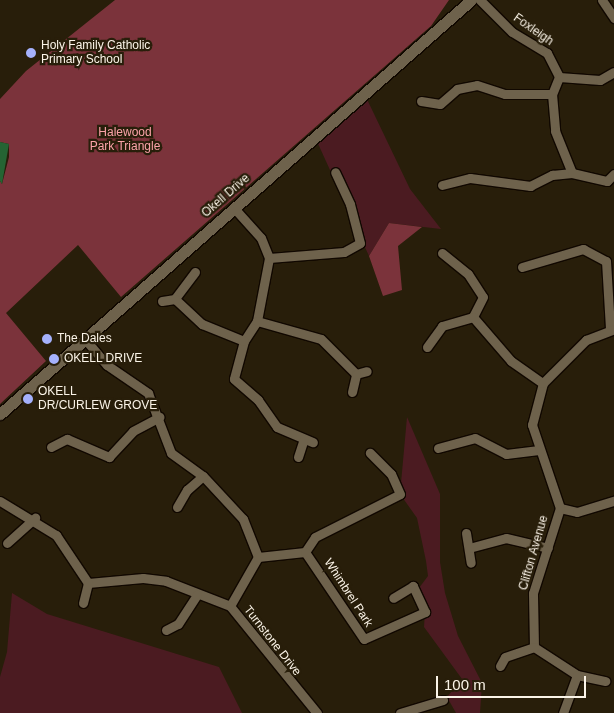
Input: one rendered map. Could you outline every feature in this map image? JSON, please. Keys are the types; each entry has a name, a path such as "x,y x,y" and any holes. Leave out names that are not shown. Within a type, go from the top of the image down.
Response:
{"street":[{"name":"Okell Drive","path":"0,414 471,0"},
{"name":"Foxleigh","path":"480,0 512,32 548,53 559,77"},
{"path":"602,0 614,18"},
{"path":"572,173 555,131 552,94 559,77 600,80 614,72"},
{"path":"421,101 440,104 457,89 477,85 505,94 552,94"},
{"path":"269,258 344,252 360,243 350,204 335,172"},
{"path":"442,185 470,178 530,186 552,175 572,173 607,181 614,174"},
{"path":"234,208 261,238 269,258 257,321 244,340 234,379 258,400 277,427 309,440 298,458"},
{"path":"473,317 511,361 543,383 586,340 612,329 606,262 583,249 522,267"},
{"path":"427,347 442,326 473,317 483,297 468,274 442,254"},
{"path":"162,301 174,299 195,272"},
{"path":"174,299 202,324 244,340"},
{"path":"257,321 321,339 356,374"},
{"path":"85,339 107,365 148,393 159,417 170,453 203,476 243,519 258,557"},
{"path":"356,374 367,371"},
{"path":"352,392 356,374"},
{"name":"Clifton Avenue","path":"534,647 533,593 560,508 537,450 532,425 543,383"},
{"path":"51,447 66,439 109,457 133,430 159,417"},
{"path":"438,448 475,438 506,454 537,450"},
{"path":"258,557 305,552 315,537 400,494 391,474 370,453"},
{"path":"177,507 187,490 203,476"},
{"path":"0,501 35,518 56,535 88,583 83,603"},
{"path":"560,508 577,512 614,502"},
{"path":"7,544 35,518"},
{"path":"466,533 470,563"},
{"path":"469,548 506,538 548,548"},
{"name":"Whimbrel Park","path":"305,552 364,639 425,612 413,586 393,598"},
{"path":"230,606 258,557"},
{"name":"Turnstone Drive","path":"88,583 143,578 166,582 230,606 317,713"},
{"path":"166,630 178,624 197,595"},
{"path":"500,666 505,657 534,647 577,675 605,681"},
{"path":"563,713 577,675"},
{"path":"400,713 443,700"}],"shaded area":[{"path":"364,93 410,189 441,229 389,223 369,256 315,137"},
{"path":"0,142 9,144 2,184 0,181"},
{"path":"407,417 440,494 440,562 445,593 458,636 482,683 480,713 456,713 447,697 462,679 424,627 425,611 416,592 428,576 426,561 417,518 400,494"},
{"path":"12,593 47,614 219,667 242,713 0,713 0,677 7,652"}],"green space":[{"name":"Halewood Park Triangle","path":"115,0 449,0 431,26 121,297 78,245 6,313 46,361 0,404 0,181 2,184 9,157 9,144 0,142 0,99 26,71"},
{"path":"389,223 422,227 398,246 402,290 383,296 369,256"}],"place":[{"name":"Holy Family Catholic Primary School","path":"31,53"},
{"name":"The Dales","path":"47,339"},
{"name":"OKELL DRIVE","path":"54,359"},
{"name":"OKELL DR/CURLEW GROVE","path":"28,399"}]}
